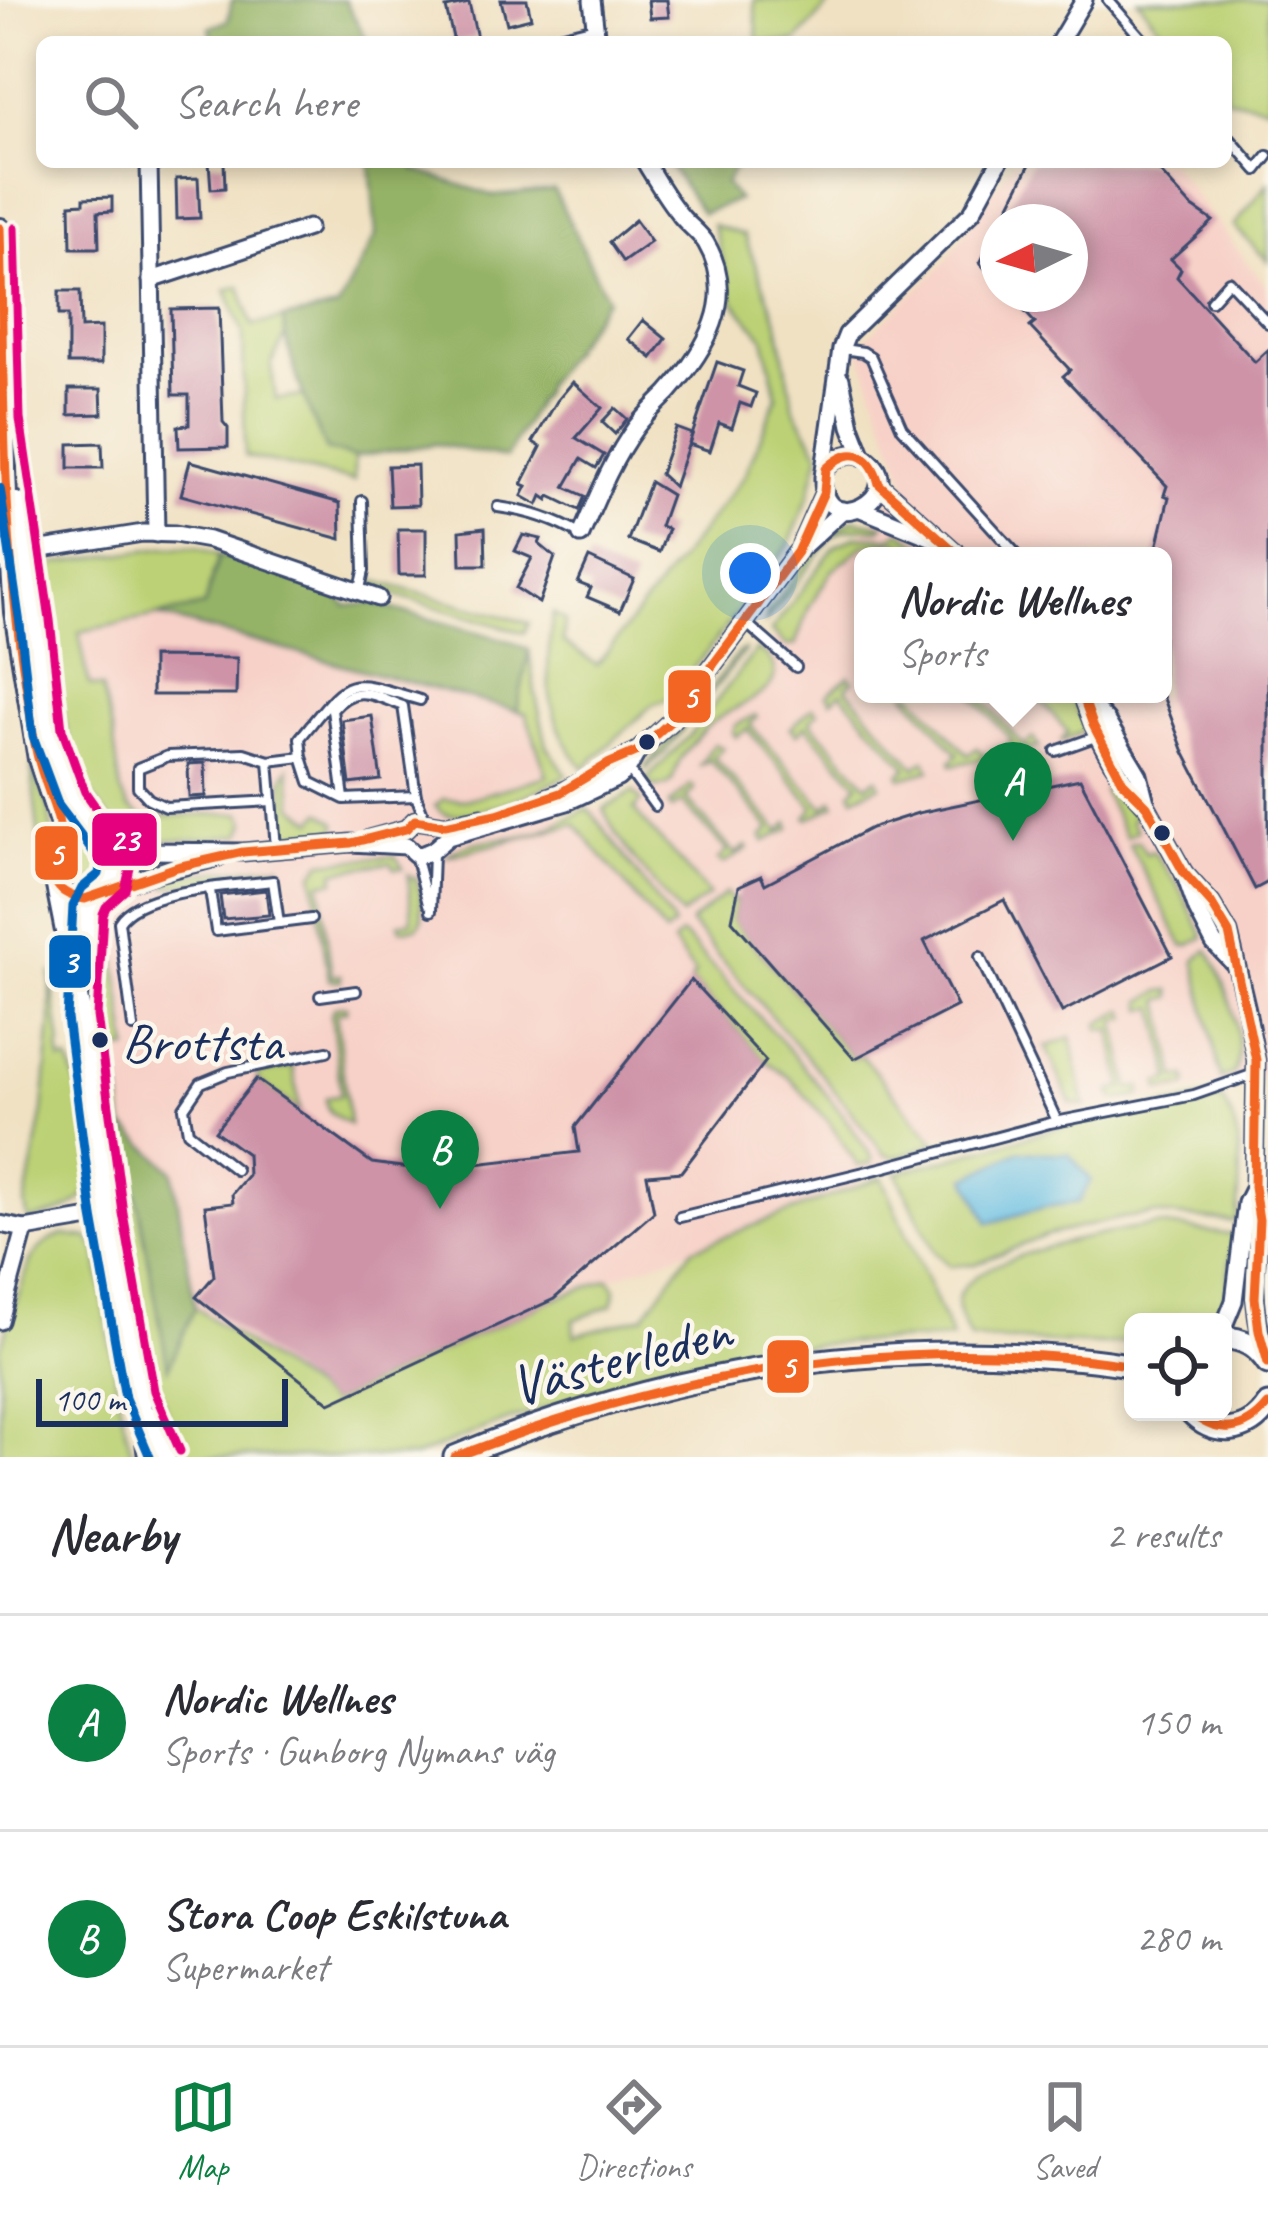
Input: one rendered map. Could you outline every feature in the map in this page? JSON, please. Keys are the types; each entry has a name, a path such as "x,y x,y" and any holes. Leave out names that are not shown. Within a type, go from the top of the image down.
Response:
{"main road":[{"path":"1232,1339 1250,1344 1267,1362"},
{"name":"Västerleden","path":"455,1457 633,1394 807,1362 986,1353 1124,1364"},
{"name":"Västerleden","path":"1100,1360 1124,1357"},
{"path":"1200,1421 1219,1430 1240,1429 1263,1416"}],"street":[{"path":"592,0 596,36"},
{"path":"1063,36 1084,0"},
{"path":"149,168 156,533"},
{"path":"581,535 611,467 637,425 697,356 716,324 717,273 706,242 679,214 649,168"},
{"path":"58,847 79,834 146,850 243,852 409,838 428,854 448,837 590,794 618,778 638,751 672,720 797,552 824,492 839,357 847,334 972,212 996,168"},
{"path":"0,228 9,553 16,634 38,759 60,825 52,866 82,1018 148,1457"},
{"path":"152,280 308,228"},
{"path":"797,552 873,499 879,484 877,470 863,457 851,426 839,357"},
{"path":"826,469 839,457 863,457"},
{"path":"879,484 951,547"},
{"path":"824,492 833,506 946,547"},
{"path":"9,553 175,534 209,540 378,598"},
{"path":"9,553 58,767 72,799 116,855 117,867 88,910 82,1018"},
{"path":"1085,703 1123,782 1147,806"},
{"path":"1090,703 1139,775 1147,806 1184,874 1211,902 1228,933 1262,1073 1254,1186 1260,1207 1256,1303 1267,1362"},
{"path":"409,838 415,820 430,823 497,814 560,794 638,751"},
{"path":"430,823 438,833 435,847"},
{"path":"58,886 75,898 243,852"},
{"path":"1229,1313 1246,1203 1254,1186"},
{"path":"0,1224 25,1229 108,1215"},
{"path":"0,1321 25,1229"},
{"path":"140,1395 166,1457"}],"lane":[{"path":"1108,0 1140,36"},
{"path":"1232,141 1257,170 1268,156"},
{"path":"1211,302 1229,280 1268,323"},
{"path":"839,357 863,352 871,356 902,428 1010,547"},
{"path":"360,591 362,501"},
{"path":"499,507 561,524 581,535"},
{"path":"746,623 796,668"},
{"path":"416,796 344,800 310,782 300,738 341,687 361,683 420,700"},
{"path":"344,800 332,710 343,698 367,692 403,706 416,796 409,838 431,911 435,847"},
{"path":"1056,752 1098,736"},
{"path":"272,801 166,807 149,800 138,787 138,768 168,756 302,757"},
{"path":"269,760 283,849"},
{"path":"628,769 655,806"},
{"path":"416,796 430,823"},
{"path":"133,1027 119,922 125,912 144,901 273,881 279,923"},
{"path":"210,890 216,932 311,919"},
{"path":"980,957 1057,1121"},
{"path":"320,996 356,992"},
{"path":"236,1170 188,1132 184,1108 201,1083 228,1072 326,1051"},
{"path":"680,1217 1057,1121 1194,1095 1262,1073"}],"shaded area":[{"path":"1009,168 1174,168 1268,289 1268,1077 916,1140 838,1196 554,1299 330,1403 195,1307 173,1171 124,1126 77,632 158,616 525,713 562,820 586,809 611,810 679,754 906,481 858,346 945,263 980,211 980,312 1088,312 1088,204 985,204"}],"green space":[{"path":"232,0 345,0 365,36 212,36 210,28 228,20"},
{"path":"754,0 833,0 801,36 758,36"},
{"path":"1138,0 1268,0 1268,106 1232,99 1232,36 1166,36"},
{"path":"370,168 415,168 494,196 554,190 607,298 547,383 506,458 436,444 354,457 326,450 294,370 283,319 338,308 376,235"},
{"path":"671,168 734,168 725,184 738,200 702,213"},
{"path":"1268,183 1268,261 1234,226"},
{"path":"713,225 744,235 778,323 794,408 820,453 789,544 666,700 652,705 584,768 561,732 550,695 553,613 565,621 563,642 597,665 745,475 777,396 764,338 734,302"},
{"path":"240,286 252,325 283,319 285,337 271,365 276,399 303,396 326,450 354,457 354,481 245,456 243,333 226,290"},
{"path":"855,520 884,525 849,529 832,537 766,622 767,614 818,547"},
{"path":"900,531 927,547 903,547 898,541 854,547 854,553 832,571 809,607 795,645 787,646 771,631 835,546 856,536 892,538"},
{"path":"164,547 197,547 219,555 204,606 79,632 89,685 102,688 121,792 129,808 143,817 241,813 246,822 241,835 170,840 130,832 106,815 88,789 64,720 46,582 54,564"},
{"path":"219,555 305,579 346,606 371,603 529,650 517,711 158,616 204,606"},
{"path":"371,580 529,623 524,633 371,588"},
{"path":"746,649 666,751 646,769 739,652"},
{"path":"529,650 547,746 567,775 495,807 442,813 435,806 443,799 465,800 547,776 526,714 517,711"},
{"path":"756,650 773,666 768,688 710,724 684,754 672,781 654,787 647,779 690,735"},
{"path":"849,676 853,681 846,688 854,703 859,703 915,767 925,760 930,770 901,778 907,767 841,693 831,701 827,695"},
{"path":"914,703 921,703 968,755 977,748 984,755 952,765 958,754"},
{"path":"979,703 986,703 1024,746 1033,738 1039,747 1006,754 1003,750 1012,741"},
{"path":"1042,703 1073,703 1087,729 1060,743 1068,732"},
{"path":"813,707 818,712 810,721 867,785 877,778 880,785 854,797 851,792 858,784 806,726 797,734 791,728"},
{"path":"755,715 750,725 824,807 833,800 835,805 806,817 814,807 747,729 736,737 733,733 735,726"},
{"path":"714,744 723,748 714,757 779,831 789,823 790,829 765,841 762,837 770,829 710,760 699,766"},
{"path":"31,765 49,809 52,834 41,860"},
{"path":"289,768 294,806 314,821 321,812 337,822 336,830 289,834 283,778"},
{"path":"1118,782 1135,817 1131,820 1137,831 1126,837 1104,793"},
{"path":"691,785 695,789 686,798 735,854 748,849 723,864 718,860 727,851 682,802 672,809 669,805"},
{"path":"633,792 642,801 634,810 709,895 681,916 628,850 604,809"},
{"path":"586,809 672,922 665,933 575,824 445,857 473,843 542,831"},
{"path":"1138,841 1146,854 1153,851 1179,886 1204,937 1191,945 1183,946 1129,844"},
{"path":"84,846 97,852 103,865 97,878 84,884 71,878 65,865 71,852"},
{"path":"395,856 403,868 395,869 391,863 334,871 335,881 320,883 332,976 341,975 341,981 329,980 313,874 322,862"},
{"path":"280,865 281,873 166,887 170,878 181,875"},
{"path":"408,873 416,878 422,920 417,927 401,929 399,923 412,920"},
{"path":"726,893 736,900 732,920 854,1059 861,1055 936,1143 897,1157 885,1155 820,1072 690,923"},
{"path":"680,935 808,1072 853,1129 873,1159 871,1164 858,1166 828,1121 790,1078 766,1061 691,980 695,974 673,943"},
{"path":"113,938 129,1049 121,1050 112,1046 114,1034 108,1034 98,948 103,939"},
{"path":"1208,950 1228,993 1237,1030 1237,1062 1233,1074 1221,1079 1195,960"},
{"path":"51,971 61,1061 69,1061 83,1107 91,1181 76,1204 28,1220 25,1205 43,1110"},
{"path":"1171,990 1172,997 1161,1000 1176,1078 1187,1077 1188,1083 1160,1090 1159,1083 1171,1079 1156,1008 1144,1009 1143,1001"},
{"path":"346,1006 346,1011 336,1013 349,1124 326,1103 326,1098 341,1095 331,1013 335,1007"},
{"path":"1125,1010 1128,1018 1116,1021 1129,1088 1141,1087 1142,1093 1117,1100 1111,1091 1123,1088 1111,1029 1100,1030 1099,1024"},
{"path":"1071,1037 1085,1106 1071,1103 1046,1047"},
{"path":"293,1067 300,1111 256,1079 260,1073"},
{"path":"119,1077 169,1367 195,1307 330,1403 554,1299 609,1279 616,1289 612,1305 574,1320 575,1335 644,1316 692,1249 882,1177 952,1339 831,1343 721,1359 638,1378 414,1457 181,1457 154,1375 113,1150 110,1079"},
{"path":"1211,1097 1224,1101 1238,1144 1237,1220 1154,1214 1122,1218 1047,1235 975,1264 950,1266 935,1252 897,1173 1075,1123","holes":["967,1178 1079,1202 989,1223"]},
{"path":"124,1126 173,1171 195,1307 168,1369"},
{"path":"1158,1225 1233,1235 1225,1304 1218,1313 1124,1313 1124,1342 1105,1345 970,1339 958,1300 970,1280 1018,1256"},
{"path":"63,1235 88,1238 96,1249 120,1405 133,1457 0,1457 0,1348 30,1262 44,1245"}],"water":[{"path":"1020,1151 1069,1154 1091,1180 1079,1202 989,1223 967,1178"}],"building":[{"path":"501,0 527,0 531,18 507,24"},
{"path":"648,0 667,0 669,17 650,18"},
{"path":"469,3 477,36 453,36 446,8"},
{"path":"209,168 224,168 225,188 211,189"},
{"path":"1028,168 1156,168 1191,206 1213,221 1171,259 1181,269 1177,277 1255,362 1268,350 1268,882 1255,889 1184,752 1166,703 1172,703 1172,547 1157,547 1169,497 1164,495 1167,486 1063,376 1070,370 1030,327 1035,323 1025,312 1088,312 1088,204 1010,204"},
{"path":"198,178 200,218 177,219 176,179"},
{"path":"112,197 112,211 98,212 99,248 71,248 70,204 84,203 84,198"},
{"path":"635,220 651,242 623,262 609,242"},
{"path":"59,291 80,291 81,328 101,327 101,364 68,364 68,315 59,315"},
{"path":"219,308 228,447 179,448 178,426 189,425 189,395 173,395 171,309"},
{"path":"643,320 666,339 652,358 628,339"},
{"path":"717,362 743,371 738,386 756,393 751,407 740,403 732,428 719,423 710,451 689,444"},
{"path":"573,382 602,408 576,438 604,455 596,468 581,459 565,487 585,496 579,510 550,496 548,500 542,496 538,505 522,496 527,486 522,484 541,447 533,442"},
{"path":"69,389 101,389 102,414 69,415"},
{"path":"615,408 627,419 615,434 602,422"},
{"path":"676,428 692,434 674,487 660,474"},
{"path":"102,443 103,468 69,468 69,444"},
{"path":"190,461 340,503 341,539 181,495"},
{"path":"417,465 418,505 390,506 388,466"},
{"path":"650,482 671,495 660,526 668,529 659,552 628,540"},
{"path":"485,528 486,565 461,565 460,531"},
{"path":"398,529 426,529 426,575 399,575"},
{"path":"523,535 541,539 539,544 555,557 539,603 516,588 532,558 515,551"},
{"path":"589,558 634,579 620,611 587,597 591,588 578,583"},
{"path":"152,657 237,658 236,695 152,695"},
{"path":"372,716 381,780 350,784 342,720"},
{"path":"205,763 206,796 189,797 188,764"},
{"path":"1080,779 1172,956 1062,1012 1004,900 924,941 957,1006 854,1059 732,920 739,886 761,876 765,884 871,828 918,813"},
{"path":"266,890 269,915 223,919 220,895"},
{"path":"691,980 766,1061 681,1172 647,1175 654,1212 554,1299 330,1403 196,1297 214,1276 205,1206 233,1203 232,1194 248,1175 247,1154 215,1131 256,1079 372,1163 424,1170 579,1152 575,1127"}],"transit line":[{"name":"5","path":"0,228 12,571 34,740 58,819 55,878 69,895 85,899 177,867 243,852 351,843 406,829 415,820 445,825 497,814 560,793 638,751 672,720 797,552 824,492 826,469 843,457 865,459 879,484 950,547"},
{"name":"23","path":"15,228 20,419 62,729 85,792 125,840 132,859 125,890 103,914 97,1016 123,1213 154,1391 180,1451"},
{"name":"3","path":"0,488 33,736 59,806 101,862 99,874 82,888 73,906 67,1018 93,1217 125,1398 150,1457"},
{"name":"5","path":"1085,703 1123,782 1147,806 1184,873 1211,903 1229,933 1256,1060 1254,1187 1259,1220 1255,1298 1268,1363"},
{"name":"5","path":"455,1457 653,1393 787,1366 924,1354 1064,1357 1124,1365"},
{"name":"5","path":"1202,1421 1220,1428 1240,1426 1268,1405"}],"place":[{"name":"Nordic Wellnes","path":"1013,841"},
{"name":"Brottsta","path":"100,1040"},
{"name":"Stora Coop Eskilstuna","path":"440,1209"}]}
